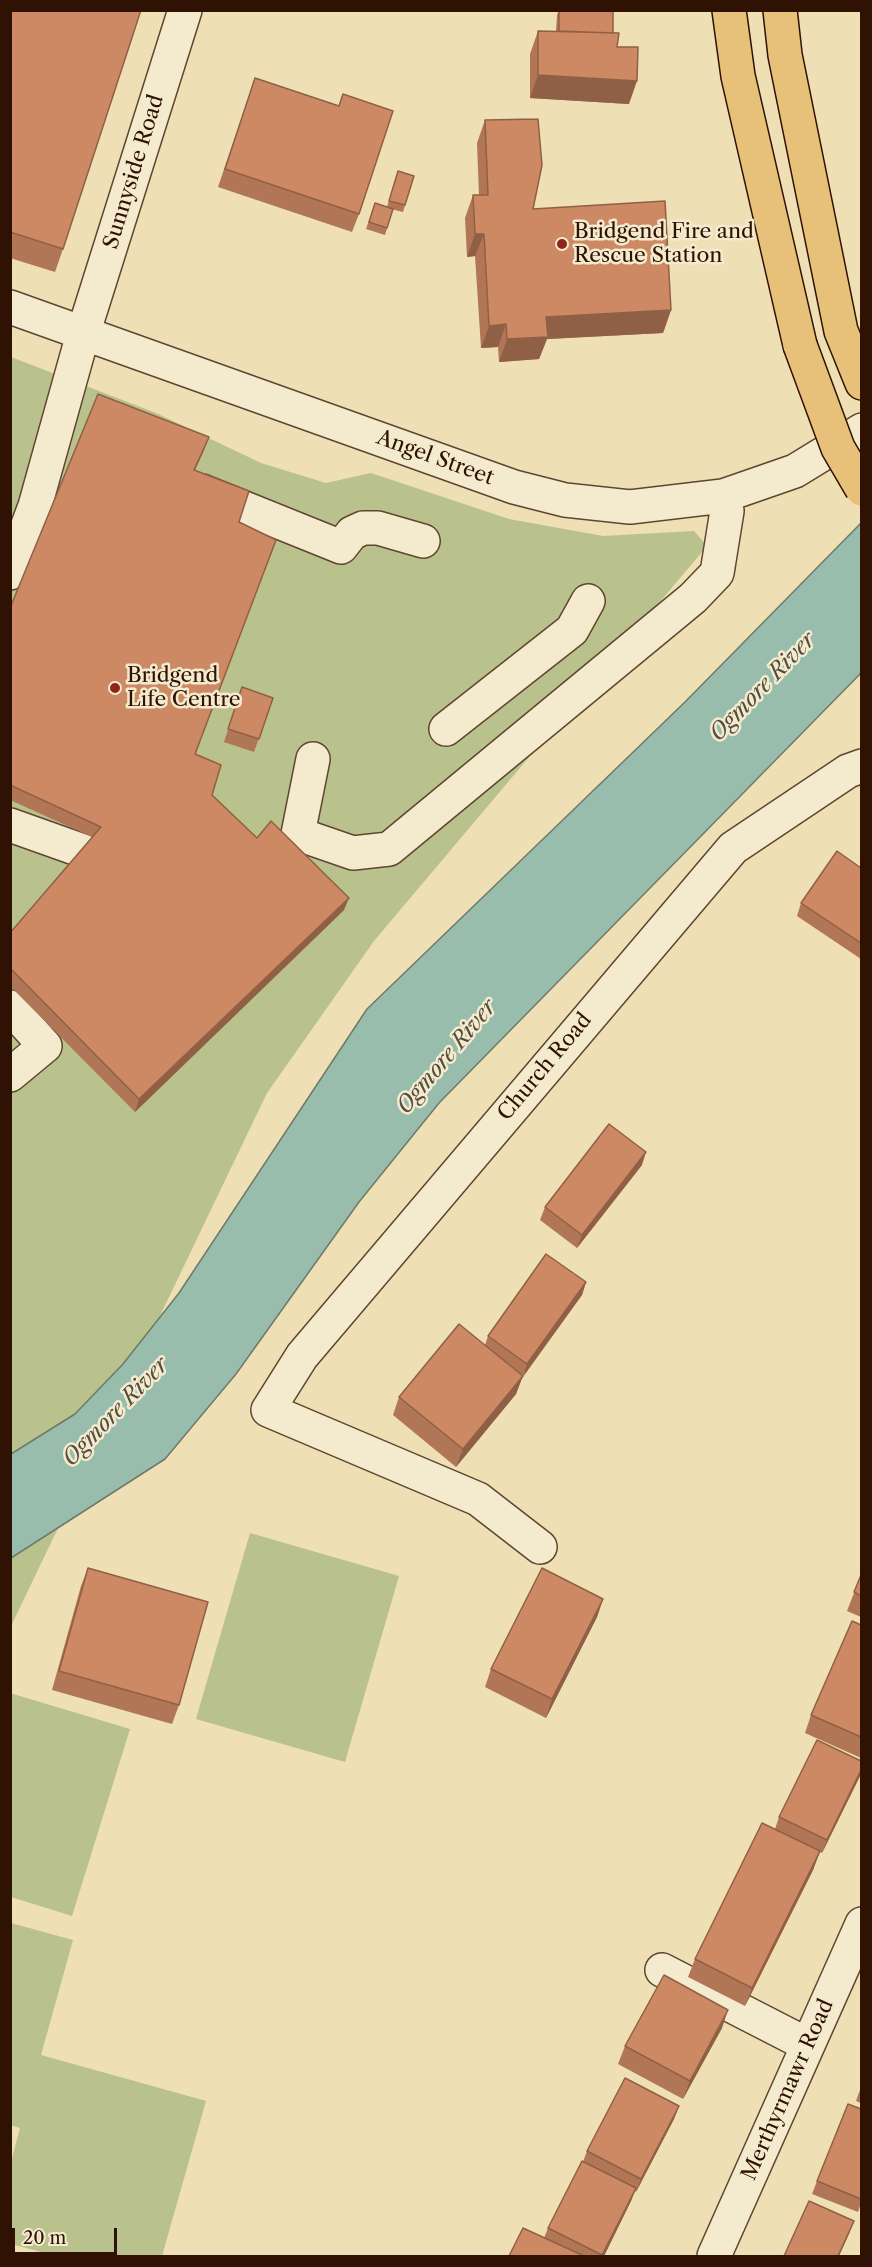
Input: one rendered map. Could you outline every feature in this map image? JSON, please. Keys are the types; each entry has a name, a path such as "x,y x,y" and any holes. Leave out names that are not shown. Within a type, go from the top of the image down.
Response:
{"main road":[{"path":"729,10 738,76 800,345 838,448 861,489"},
{"path":"780,10 785,55 841,331 861,383"}],"street":[{"name":"Sunnyside Road","path":"10,573 35,506 83,334 185,10"},
{"name":"Angel Street","path":"10,307 514,487 555,498 630,507 723,496 795,471 861,430"},
{"path":"56,433 89,446"},
{"path":"177,481 341,547 352,533 363,528 378,528 423,542"},
{"path":"313,759 285,832 353,853 389,849 693,598 717,573 727,511 723,496"},
{"path":"446,729 572,630 588,602"},
{"name":"Church Road","path":"540,1547 478,1499 268,1410 302,1356 732,848 848,771 861,766"},
{"path":"10,825 86,852"},
{"path":"10,1007 45,1046 10,1075"},
{"name":"Merthyrmawr Road","path":"714,2256 861,1924"},
{"path":"662,1970 808,2045"}],"green space":[{"path":"11,357 156,413 261,463 326,483 371,473 509,519 603,536 694,531 707,546 374,941 267,1093 11,1626"},
{"path":"250,1533 399,1576 345,1762 196,1719"},
{"path":"10,1693 130,1729 72,1916 11,1897"},
{"path":"11,1923 73,1940 41,2055 206,2101 162,2256 56,2256 11,2244 11,2162 20,2128 10,2125"}],"water":[{"name":"Ogmore River","path":"861,523 861,673 439,1103 359,1202 236,1374 165,1459 11,1558 11,1454 75,1414 123,1364 179,1293 367,1009 685,702"}],"building":[{"path":"10,10 141,10 63,249 10,232"},
{"path":"559,10 613,10 613,33 559,31"},
{"path":"538,31 619,33 617,47 638,47 637,81 538,75"},
{"path":"255,78 339,106 343,94 393,111 359,214 225,169"},
{"name":"Bridgend Fire and Rescue Station","path":"538,119 542,165 533,209 665,201 671,310 546,317 548,337 507,339 506,324 489,326 484,234 475,234 473,195 488,195 485,120"},
{"path":"398,171 414,176 405,205 389,201"},
{"path":"375,203 393,209 387,228 369,222"},
{"name":"Bridgend Life Centre","path":"98,394 209,437 194,470 249,491 239,522 276,540 195,754 221,765 212,795 257,838 271,821 349,898 139,1099 10,968 10,933 101,827 10,785 10,608"},
{"path":"242,687 273,698 259,739 228,729"},
{"path":"837,851 861,868 861,943 801,903"},
{"path":"609,1124 646,1152 582,1235 545,1207"},
{"path":"546,1254 586,1282 527,1364 488,1336"},
{"path":"459,1324 523,1376 463,1449 399,1397"},
{"path":"88,1568 208,1602 179,1705 59,1671"},
{"path":"542,1568 603,1599 552,1699 491,1669"},
{"path":"861,1575 861,1596 854,1592"},
{"path":"852,1621 861,1625 861,1737 811,1715"},
{"path":"817,1740 861,1761 861,1770 827,1840 779,1817"},
{"path":"762,1823 820,1851 752,1988 695,1959"},
{"path":"664,1975 728,2010 690,2081 625,2046"},
{"path":"625,2078 679,2106 641,2179 587,2151"},
{"path":"848,2104 861,2109 861,2199 817,2181"},
{"path":"582,2161 636,2188 602,2255 548,2228"},
{"path":"809,2201 854,2221 838,2256 784,2256"},
{"path":"523,2228 584,2256 509,2256"}],"place":[{"name":"Bridgend Fire and Rescue Station","path":"562,244"},
{"name":"Bridgend Life Centre","path":"115,688"}]}
